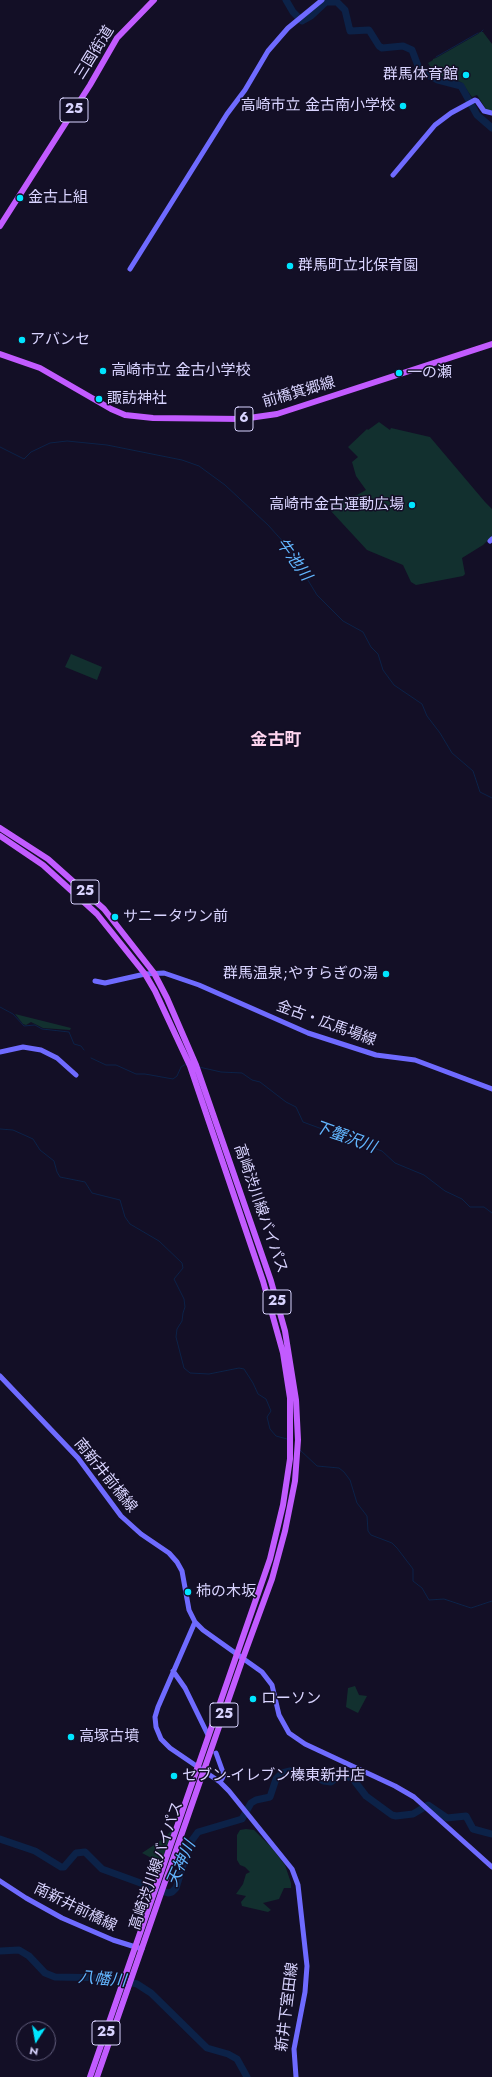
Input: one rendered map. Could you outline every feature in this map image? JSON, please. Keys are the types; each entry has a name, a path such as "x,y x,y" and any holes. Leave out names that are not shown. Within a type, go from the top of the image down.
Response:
{"main road":[{"name":"三国街道","path":"0,226 90,85 117,38 154,0"},
{"path":"130,269 268,50 288,28 322,0"},
{"path":"393,174 435,125 465,105 472,101 477,101 484,112 492,113"},
{"name":"前橋箕郷線","path":"0,354 40,368 111,409 125,415 153,418 242,419 277,414 492,344"},
{"name":"高崎渋川線バイパス","path":"0,828 48,859 104,909 154,973 178,1018 196,1065 275,1295 285,1331 293,1374 298,1440 297,1462 286,1531 272,1579 208,1735 197,1766 154,1894 139,1948 133,1977 97,2077"},
{"name":"高崎渋川線バイパス","path":"0,836 43,865 83,900 111,930 145,974 167,1015 190,1066 269,1300 287,1376 291,1436 290,1459 283,1505 270,1559 204,1772 166,1883 139,1948 126,1974 90,2077"},
{"name":"金古・広馬場線","path":"95,982 105,983 145,974 164,973 199,985 293,1027 347,1047 376,1055 415,1060 492,1089"},
{"path":"0,1052 23,1047 41,1050 57,1058 76,1075"},
{"name":"南新井前橋線","path":"0,1376 78,1458 120,1516 135,1530 169,1553 177,1562 182,1571 189,1610 195,1622 203,1630 241,1656 267,1677 274,1692 282,1723 294,1737 406,1792 424,1805 492,1868"},
{"name":"新井下室田線","path":"195,1622 158,1707 155,1717 156,1727 166,1744 220,1782 292,1869 298,1885 307,1966 294,2049 296,2077"},
{"path":"173,1671 185,1688 208,1735"},
{"path":"216,1753 224,1775 220,1782"},
{"name":"南新井前橋線","path":"0,1881 26,1898 62,1918 113,1940 139,1948"}],"green space":[{"name":"群馬体育館","path":"480,32 483,32 492,44 492,111 486,109 477,95 472,97 461,82 448,79 433,71 428,63"},
{"name":"高崎市金古運動広場","path":"379,422 390,430 391,428 430,437 492,509 492,536 483,545 462,558 465,574 463,576 416,585 411,582 403,565 367,550 330,510 343,499 357,495 366,490 356,476 352,462 358,457 348,447 367,429 368,430"},
{"path":"71,654 102,667 97,680 65,667"},
{"path":"15,1014 71,1028 70,1030 43,1028 31,1022 26,1025 23,1024"},
{"path":"355,1686 359,1695 367,1696 358,1713 346,1707 348,1688"},
{"path":"174,1828 163,1862 159,1862 142,1853 163,1839"},
{"path":"240,1830 254,1830 271,1847 285,1865 291,1883 291,1888 284,1888 279,1899 263,1903 271,1910 268,1912 242,1906 241,1902 246,1896 236,1894 243,1884 246,1874 250,1872 245,1867 240,1865 237,1860 237,1835"}],"waterway":[{"path":"286,0 293,12 302,21 311,16 326,2 337,2 345,10 350,31 369,30 379,46 382,48 403,46 412,50 420,71 438,80 461,86 477,115 492,128"},
{"path":"436,57 478,33"},
{"name":"牛池川","path":"0,447 24,459 31,452 50,443 67,441 107,445 182,460 199,466 225,485 268,525 287,546 317,595 343,621 363,632 371,647 378,654 383,670 394,685 422,704 427,716 440,733 452,753 473,771 480,792 492,798"},
{"name":"下蟹沢川","path":"0,1007 13,1014 24,1026 35,1025 42,1029 69,1032 74,1044 81,1046 84,1050"},
{"name":"下蟹沢川","path":"91,1058 106,1065 116,1065 136,1074 145,1074 173,1079 177,1076 181,1067 186,1064"},
{"name":"下蟹沢川","path":"199,1067 221,1072 242,1073 252,1080 260,1082 286,1102 296,1107 303,1122 382,1151 395,1163 424,1175 445,1191 462,1199 470,1207 484,1207 492,1213"},
{"path":"0,1129 13,1130 33,1139 40,1150 54,1161 60,1177 85,1182 92,1193 120,1200 125,1217 130,1224 159,1241 182,1263 183,1268 174,1279 184,1299 185,1307 182,1321 177,1329 176,1337 184,1368 190,1373 209,1374 239,1368 244,1369 258,1394 266,1399 271,1411 267,1417 270,1429 276,1436 287,1439"},
{"path":"300,1450 317,1466 339,1468 344,1472 350,1480 357,1503 367,1516 368,1531 371,1535 392,1543 397,1548 413,1569 413,1581 422,1588 429,1600 444,1599 471,1608 492,1601"},
{"name":"天神川","path":"0,1839 35,1851 61,1867 64,1867 76,1853 85,1852 102,1869 168,1893 172,1892 176,1888 190,1843 198,1832 242,1819 251,1803 256,1800 270,1797 276,1779 282,1773 290,1771 306,1772 324,1781 331,1782 339,1776 345,1775 353,1779 366,1796 392,1815 413,1814 428,1805 447,1818 466,1816 473,1829 492,1834"},
{"name":"八幡川","path":"0,1951 19,1950 29,1956 45,1973 55,1977 113,1978 137,1984 151,1993 207,2048 228,2054 237,2059 247,2077"}],"place":[{"name":"群馬体育館","path":"466,75"},
{"name":"高崎市立 金古南小学校","path":"403,106"},
{"name":"金古上組","path":"20,198"},
{"name":"群馬町立北保育園","path":"290,266"},
{"name":"アバンセ","path":"22,340"},
{"name":"高崎市立 金古小学校","path":"103,371"},
{"name":"一の瀬","path":"399,373"},
{"name":"諏訪神社","path":"99,399"},
{"name":"高崎市金古運動広場","path":"412,505"},
{"name":"サニータウン前","path":"115,917"},
{"name":"群馬温泉;やすらぎの湯","path":"386,974"},
{"name":"柿の木坂","path":"188,1592"},
{"name":"ローソン","path":"253,1699"},
{"name":"高塚古墳","path":"71,1737"},
{"name":"セブン-イレブン榛東新井店","path":"174,1776"}],"district":[{"name":"金古町","path":"276,741"}]}
